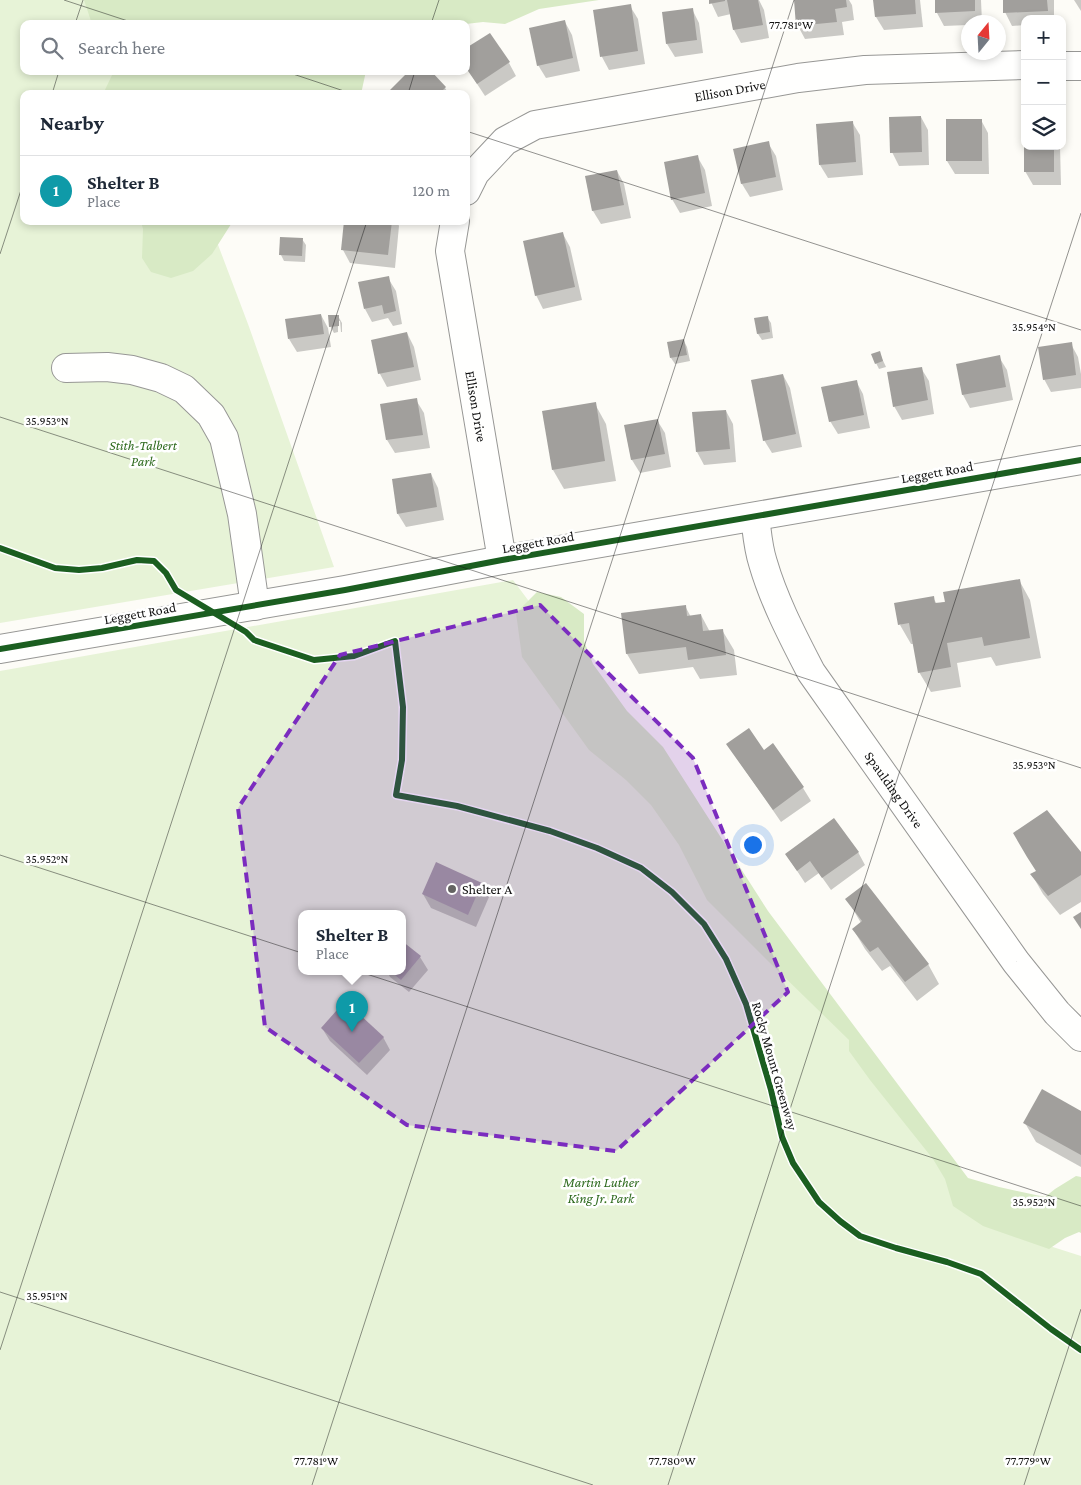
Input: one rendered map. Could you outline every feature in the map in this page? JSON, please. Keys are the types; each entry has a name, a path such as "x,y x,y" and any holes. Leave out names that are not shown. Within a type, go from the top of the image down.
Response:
{"street":[{"name":"Ellison Drive","path":"470,183 475,173 505,141 535,125 798,78 865,70 1021,66"},
{"path":"1066,66 1081,66"},
{"name":"Ellison Drive","path":"454,225 450,251 502,560"},
{"path":"66,368 107,366 132,370 161,378 184,389 211,415 224,438 242,514 255,606"},
{"name":"Leggett Road","path":"0,649 255,606 452,571 502,560 1081,460"},
{"name":"Spaulding Drive","path":"755,517 762,562 777,602 811,672 1016,962 1057,1013 1081,1037"}],"highlighted area":[{"path":"540,605 693,758 788,992 616,1151 407,1125 265,1027 238,808 340,655"}],"green space":[{"name":"Stith-Talbert Park","path":"0,0 149,0 153,20 20,20 20,75 166,75 169,90 20,90 20,225 211,225 248,324 334,567 0,623"},
{"path":"84,0 599,0 539,9 505,24 483,22 470,24 470,20 91,20"},
{"path":"112,75 365,75 362,90 105,90"},
{"path":"142,225 230,225 212,254 193,271 171,278 151,272 142,258"},
{"name":"Martin Luther King Jr. Park","path":"513,580 1000,1230 1081,1256 1081,1485 0,1485 0,671"},
{"path":"537,592 561,597 584,614 584,641 593,664 627,711 663,747 768,911 968,1178 1045,1197 1076,1176 1081,1177 1081,1233 1079,1232 1065,1238 1049,1249 983,1226 953,1206 945,1179 933,1159 849,1051 849,1040 707,900 679,845 651,805 626,780 589,750 522,657 516,613"}],"building":[{"path":"709,0 725,0 725,1 709,4"},
{"path":"727,0 758,0 763,25 733,30"},
{"path":"794,0 846,0 847,7 835,9 837,22 796,26"},
{"path":"873,0 915,0 916,14 875,17"},
{"path":"935,0 975,0 975,11 935,13"},
{"path":"1003,0 1047,0 1048,11 1003,13"},
{"path":"631,4 638,51 600,57 593,10"},
{"path":"693,8 697,40 666,44 662,12"},
{"path":"565,20 573,58 537,66 529,28"},
{"path":"490,33 510,62 477,84 470,74 470,46"},
{"path":"405,75 435,75 446,87 443,90 390,90"},
{"path":"921,116 922,152 890,153 889,117"},
{"path":"946,119 982,119 982,161 946,161"},
{"path":"853,121 856,162 819,165 816,124"},
{"path":"769,141 776,177 741,184 733,149"},
{"path":"1024,150 1054,150 1054,172 1024,172"},
{"path":"698,155 705,193 671,200 664,162"},
{"path":"617,170 624,205 592,211 585,176"},
{"path":"344,225 392,225 388,255 341,250"},
{"path":"563,232 575,287 535,296 523,241"},
{"path":"280,237 303,238 302,256 279,255"},
{"path":"389,276 396,311 384,314 382,305 364,309 358,282"},
{"path":"321,314 324,334 288,339 285,319"},
{"path":"328,315 339,315 339,326 329,327"},
{"path":"768,316 770,332 757,334 754,318"},
{"path":"407,332 414,367 378,374 371,340"},
{"path":"684,339 687,355 670,358 667,342"},
{"path":"1072,342 1076,375 1043,380 1038,347"},
{"path":"880,351 883,361 875,364 871,354"},
{"path":"1000,355 1006,387 962,395 956,364"},
{"path":"922,367 928,400 893,407 887,372"},
{"path":"783,374 796,434 763,441 751,380"},
{"path":"857,380 864,415 829,422 821,387"},
{"path":"417,398 423,435 386,440 380,404"},
{"path":"596,402 605,461 552,470 542,411"},
{"path":"726,410 730,449 696,452 692,412"},
{"path":"658,419 665,454 631,460 624,425"},
{"path":"431,473 437,507 397,514 392,479"},
{"path":"1020,579 1030,638 984,646 982,637 947,643 951,667 918,673 909,623 898,625 894,603 934,596 935,603 945,602 943,592"},
{"path":"686,605 687,616 701,614 703,631 723,629 726,655 688,660 686,647 626,654 621,613"},
{"path":"749,728 764,750 773,743 804,787 773,810 726,744"},
{"path":"1047,810 1081,852 1081,875 1048,896 1030,874 1036,871 1013,833"},
{"path":"834,818 859,852 822,878 810,861 797,871 785,854"},
{"name":"Shelter A","path":"436,862 482,883 468,915 422,894"},
{"path":"866,883 929,964 905,982 878,947 870,952 852,929 862,921 845,899"},
{"path":"1081,912 1081,929 1073,917"},
{"path":"406,944 421,956 406,974"},
{"path":"395,975 405,975 401,980"},
{"path":"345,1001 384,1037 359,1063 321,1028"},
{"path":"1042,1089 1081,1111 1081,1155 1023,1123"}],"cycle path":[{"path":"0,649 1081,460"},
{"name":"Rocky Mount Greenway","path":"0,548 55,568 79,570 102,568 137,560 154,561 166,573 176,590 246,632 254,640 314,660 354,656 395,641 403,707 402,760 396,795 457,806 550,831 597,848 641,868 672,892 704,924 726,959 746,1004 771,1090 782,1137 793,1163 819,1202 860,1236 981,1274 1081,1350"}],"place":[{"name":"Shelter A","path":"452,889"},
{"name":"Shelter B","path":"352,1032"}]}
